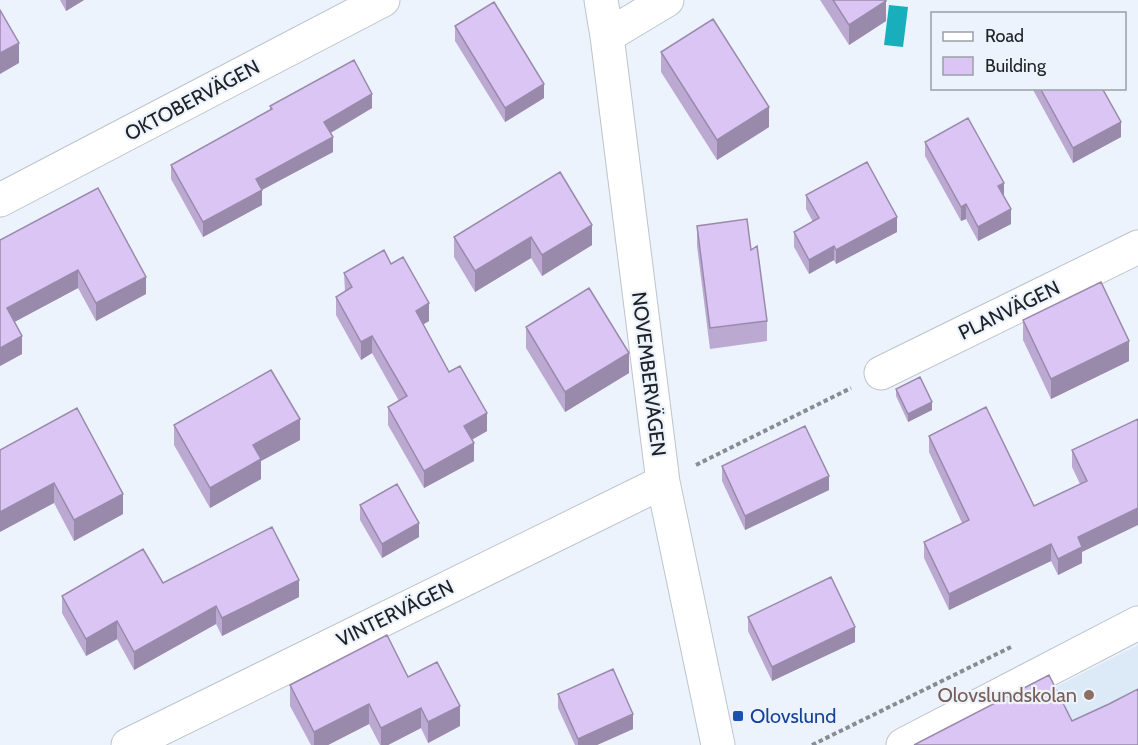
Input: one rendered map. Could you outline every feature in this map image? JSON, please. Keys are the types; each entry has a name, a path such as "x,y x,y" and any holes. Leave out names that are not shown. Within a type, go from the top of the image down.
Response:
{"street":[{"name":"OKTOBERVÄGEN","path":"0,200 383,0"},
{"name":"NOVEMBERVÄGEN","path":"601,0 662,475 718,745"},
{"path":"607,36 667,0"},
{"name":"PLANVÄGEN","path":"881,373 1138,247"},
{"name":"VINTERVÄGEN","path":"128,745 662,475"},
{"path":"903,745 1138,623"}],"path":[{"path":"662,475 704,462 881,373"},
{"path":"812,745 1017,644"}],"shaded area":[{"name":"Olovslundskolan","path":"1138,645 1138,745 942,745"}],"water":[{"path":"889,5 908,7 903,47 884,45"}],"building":[{"path":"833,0 886,0 886,1 849,25"},
{"path":"494,2 544,84 505,108 455,26"},
{"path":"0,10 19,43 0,53"},
{"path":"713,19 769,107 717,140 661,52"},
{"path":"354,60 372,94 324,122 333,137 256,179 262,190 203,222 171,165 272,109 270,106"},
{"path":"1041,90 1103,90 1121,122 1073,148"},
{"path":"968,118 1004,183 998,186 1011,209 978,227 966,204 961,207 925,142"},
{"path":"867,162 897,217 836,250 834,246 809,260 794,232 819,218 806,195"},
{"path":"560,172 592,225 542,255 531,237 475,271 454,237"},
{"path":"98,188 146,277 96,303 78,270 7,308 22,336 0,348 0,240"},
{"path":"747,219 751,250 757,246 767,321 710,328 697,226"},
{"path":"384,250 391,264 403,257 429,303 416,311 449,372 460,366 487,413 464,426 474,443 424,471 388,407 407,396 372,336 361,342 336,297 352,287 344,273"},
{"path":"1101,282 1129,341 1051,379 1023,320"},
{"path":"589,288 629,353 565,392 526,327"},
{"path":"271,370 300,419 253,445 261,459 210,488 174,425"},
{"path":"920,377 932,402 908,414 896,389"},
{"path":"986,407 1034,506 1087,481 1072,450 1138,419 1138,508 1078,537 1082,547 1058,559 1051,544 949,594 924,542 969,520 929,436"},
{"path":"77,408 123,494 74,520 54,483 0,512 0,450"},
{"path":"805,426 829,476 745,516 722,466"},
{"path":"397,484 419,523 382,544 360,505"},
{"path":"272,527 299,580 222,618 216,606 134,652 117,621 86,639 62,596 143,549 163,583"},
{"path":"831,577 855,627 772,667 748,617"},
{"path":"387,635 408,677 437,662 460,706 428,722 421,708 381,728 369,704 314,732 290,685"},
{"path":"613,669 633,714 578,739 558,694"},
{"name":"Olovslundskolan","path":"1049,675 1072,721 1138,689 1138,745 914,745"}],"place":[{"name":"Olovslundskolan","path":"1089,695"},
{"name":"Olovslund","path":"738,716"}]}
